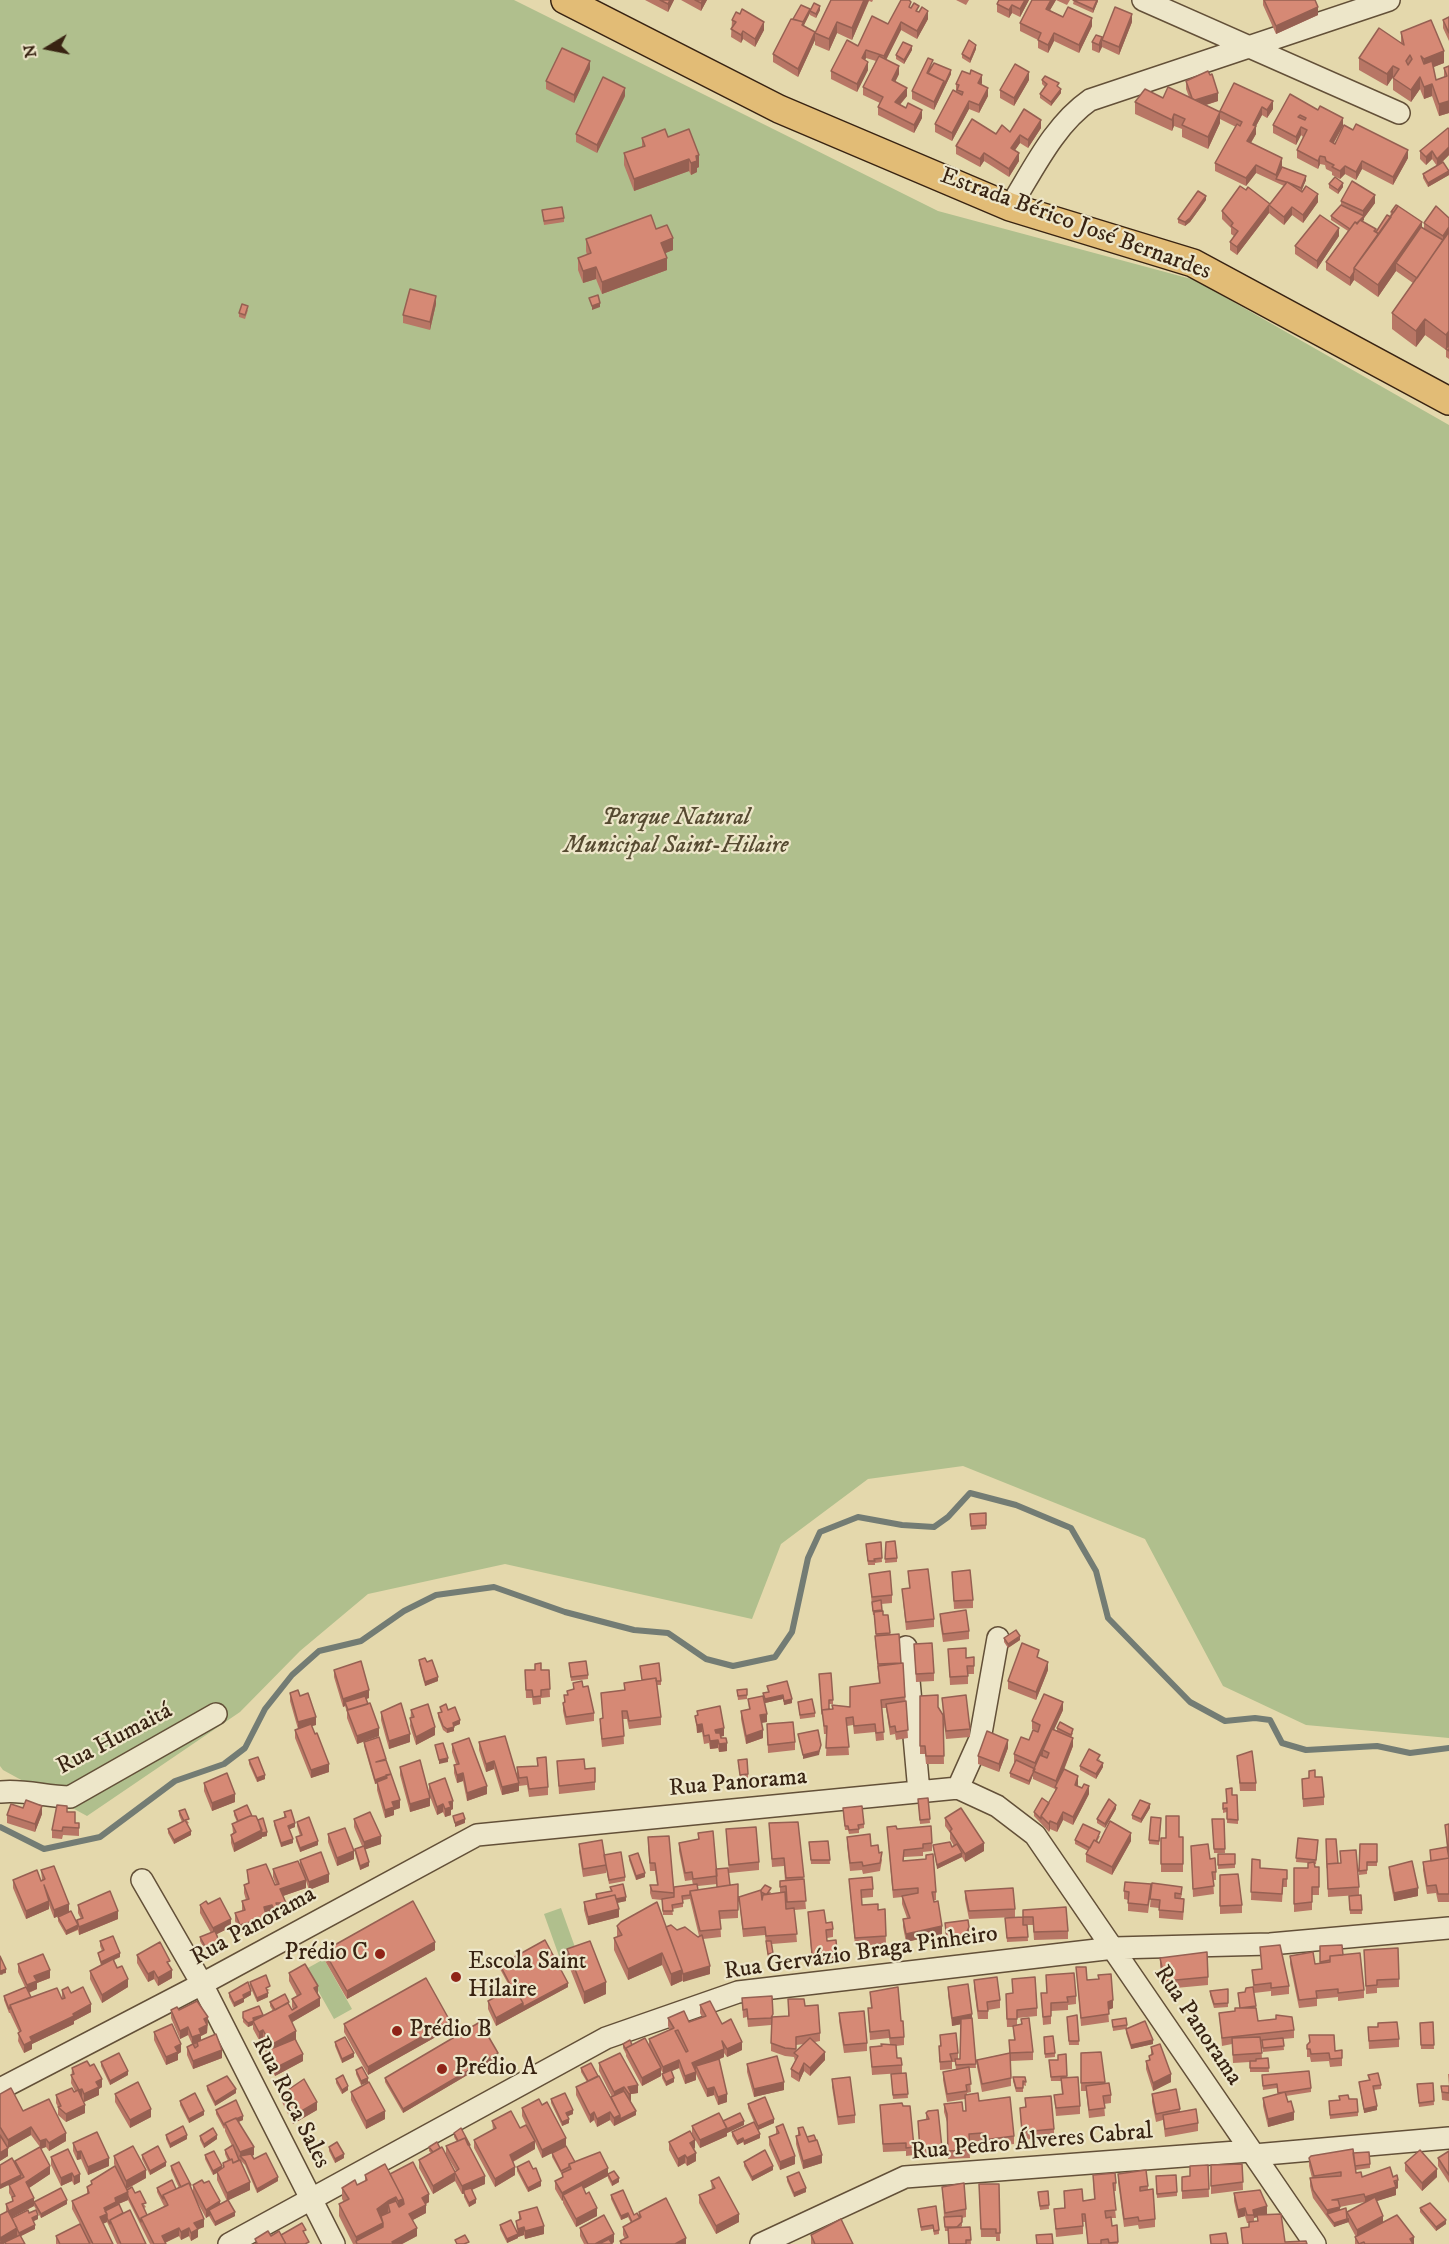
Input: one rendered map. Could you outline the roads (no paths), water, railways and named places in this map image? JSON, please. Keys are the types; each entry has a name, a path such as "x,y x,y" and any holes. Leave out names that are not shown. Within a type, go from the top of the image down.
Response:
{"main road":[{"name":"Estrada Bérico José Bernardes","path":"565,0 779,109 1010,207 1193,263 1449,401"}],"street":[{"path":"1143,0 1400,113"},
{"path":"1010,207 1059,129 1090,100 1389,0"},
{"path":"958,1788 980,1739 998,1638"},
{"path":"906,1647 919,1792"},
{"name":"Rua Humaitá","path":"0,1792 19,1789 45,1797 70,1797 216,1714"},
{"name":"Rua Panorama","path":"0,2089 202,1984 477,1834 958,1788 997,1806 1035,1835 1315,2244"},
{"name":"Rua Roca Sales","path":"142,1880 202,1984 334,2244"},
{"name":"Rua Gervázio Braga Pinheiro","path":"229,2244 606,2038 738,1992 1114,1948 1270,1944 1449,1928"},
{"name":"Rua Pedro Álveres Cabral","path":"760,2244 905,2177 1449,2138"}],"waterway":[{"path":"0,1827 44,1849 100,1837 175,1781 224,1764 245,1748 265,1709 292,1675 319,1651 361,1641 404,1611 436,1595 494,1587 565,1612 634,1630 668,1633 706,1659 733,1666 775,1657 792,1632 808,1558 820,1532 858,1517 902,1525 934,1527 948,1517 970,1493 1016,1505 1071,1528 1096,1571 1108,1618 1190,1702 1225,1721 1255,1718 1270,1720 1282,1743 1306,1750 1377,1746 1410,1753 1449,1748"}],"place":[{"name":"Prédio C","path":"380,1954"},
{"name":"Escola Saint Hilaire","path":"456,1977"},
{"name":"Prédio B","path":"397,2031"},
{"name":"Prédio A","path":"442,2069"}],"park label":[{"name":"Parque Natural Municipal Saint-Hilaire","path":"676,833"}]}
